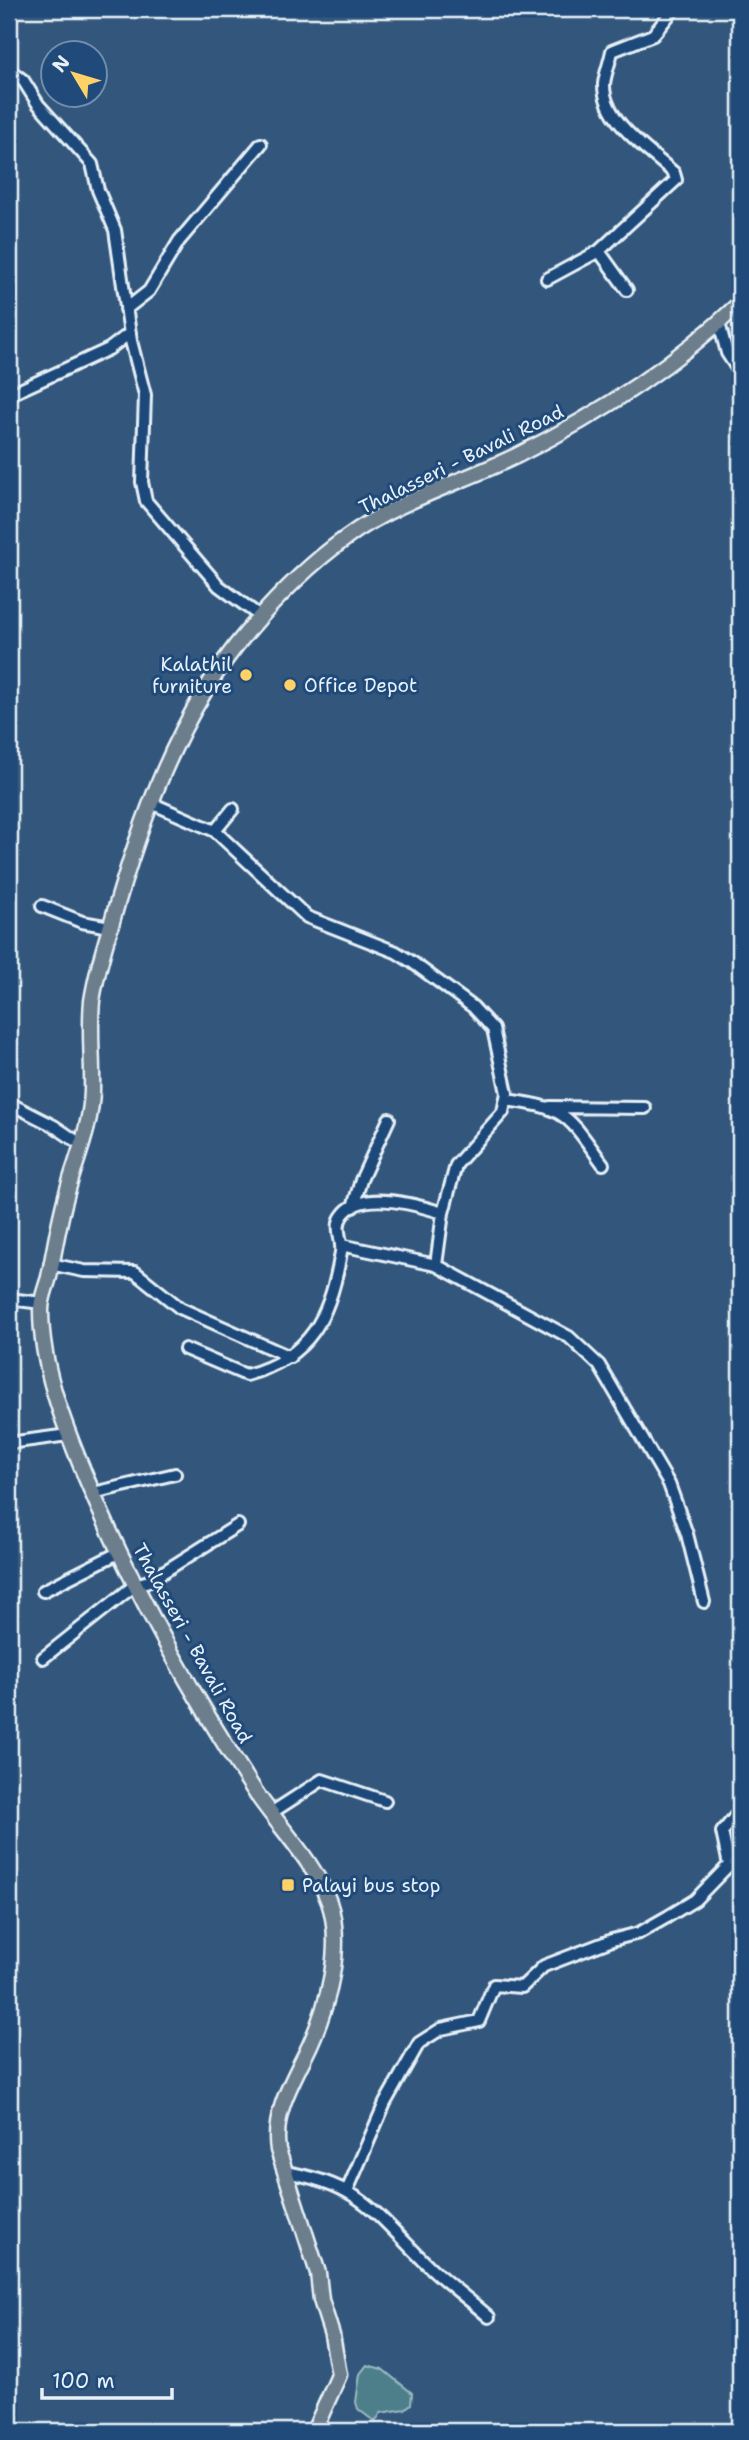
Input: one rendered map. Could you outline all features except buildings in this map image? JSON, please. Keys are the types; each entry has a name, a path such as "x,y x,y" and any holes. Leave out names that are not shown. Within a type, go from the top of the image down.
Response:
{"main road":[{"name":"Thalasseri - Bavali Road","path":"314,2431 339,2375 332,2335 321,2300 318,2273 285,2172 275,2129 284,2101 314,2036 331,1983 334,1939 329,1903 301,1853 271,1813 196,1696 135,1585 68,1435 46,1353 42,1303 59,1222 82,1145 92,1099 91,1010 97,969 126,870 151,803 208,687 246,633 261,617 346,537 405,503 516,455 589,417 662,368 740,303"}],"street":[{"path":"547,279 598,251 676,180 674,173 622,125 610,106 604,85 612,51 653,35 674,9"},
{"path":"9,70 23,80 38,104 92,164 98,190 115,230 130,333 145,395 142,482 146,501 219,586 261,617"},
{"path":"126,309 149,292 179,241 261,144"},
{"path":"598,251 627,290"},
{"path":"719,323 727,353 740,373"},
{"path":"9,395 109,349 130,333"},
{"path":"151,803 215,831 307,917 396,952 472,1007 493,1029 503,1067 506,1100 503,1111 456,1166 443,1213 436,1265"},
{"path":"215,831 233,809"},
{"path":"42,906 82,922 110,927"},
{"path":"506,1100 550,1107 645,1108"},
{"path":"9,1103 54,1126 82,1145"},
{"path":"550,1107 574,1123 603,1164"},
{"path":"353,1208 361,1180 389,1119"},
{"path":"185,1349 246,1375 290,1357 308,1342 333,1288 341,1245 338,1225 343,1214 360,1203 406,1201 443,1213"},
{"path":"341,1245 436,1265 569,1337 599,1365 669,1484 687,1534 704,1602"},
{"path":"50,1264 83,1271 135,1272 180,1308 290,1357"},
{"path":"9,1299 42,1303"},
{"path":"9,1443 68,1435"},
{"path":"93,1493 175,1474"},
{"path":"43,1658 135,1585 149,1581 238,1525"},
{"path":"43,1591 120,1552"},
{"path":"271,1813 322,1780 385,1801"},
{"path":"347,2191 385,2103 419,2043 442,2029 479,2021 494,1985 522,1987 544,1966 612,1940 639,1933 695,1900 729,1865 722,1832 740,1811"},
{"path":"285,2172 325,2179 384,2217 430,2267 489,2317"}],"green space":[{"path":"367,2365 382,2369 412,2393 411,2404 405,2409 381,2413 375,2422 358,2409 356,2402 360,2374"}],"place":[{"name":"Kalathil furniture","path":"246,675"},
{"name":"Office Depot","path":"290,685"},
{"name":"Palayi bus stop","path":"288,1885"}]}
